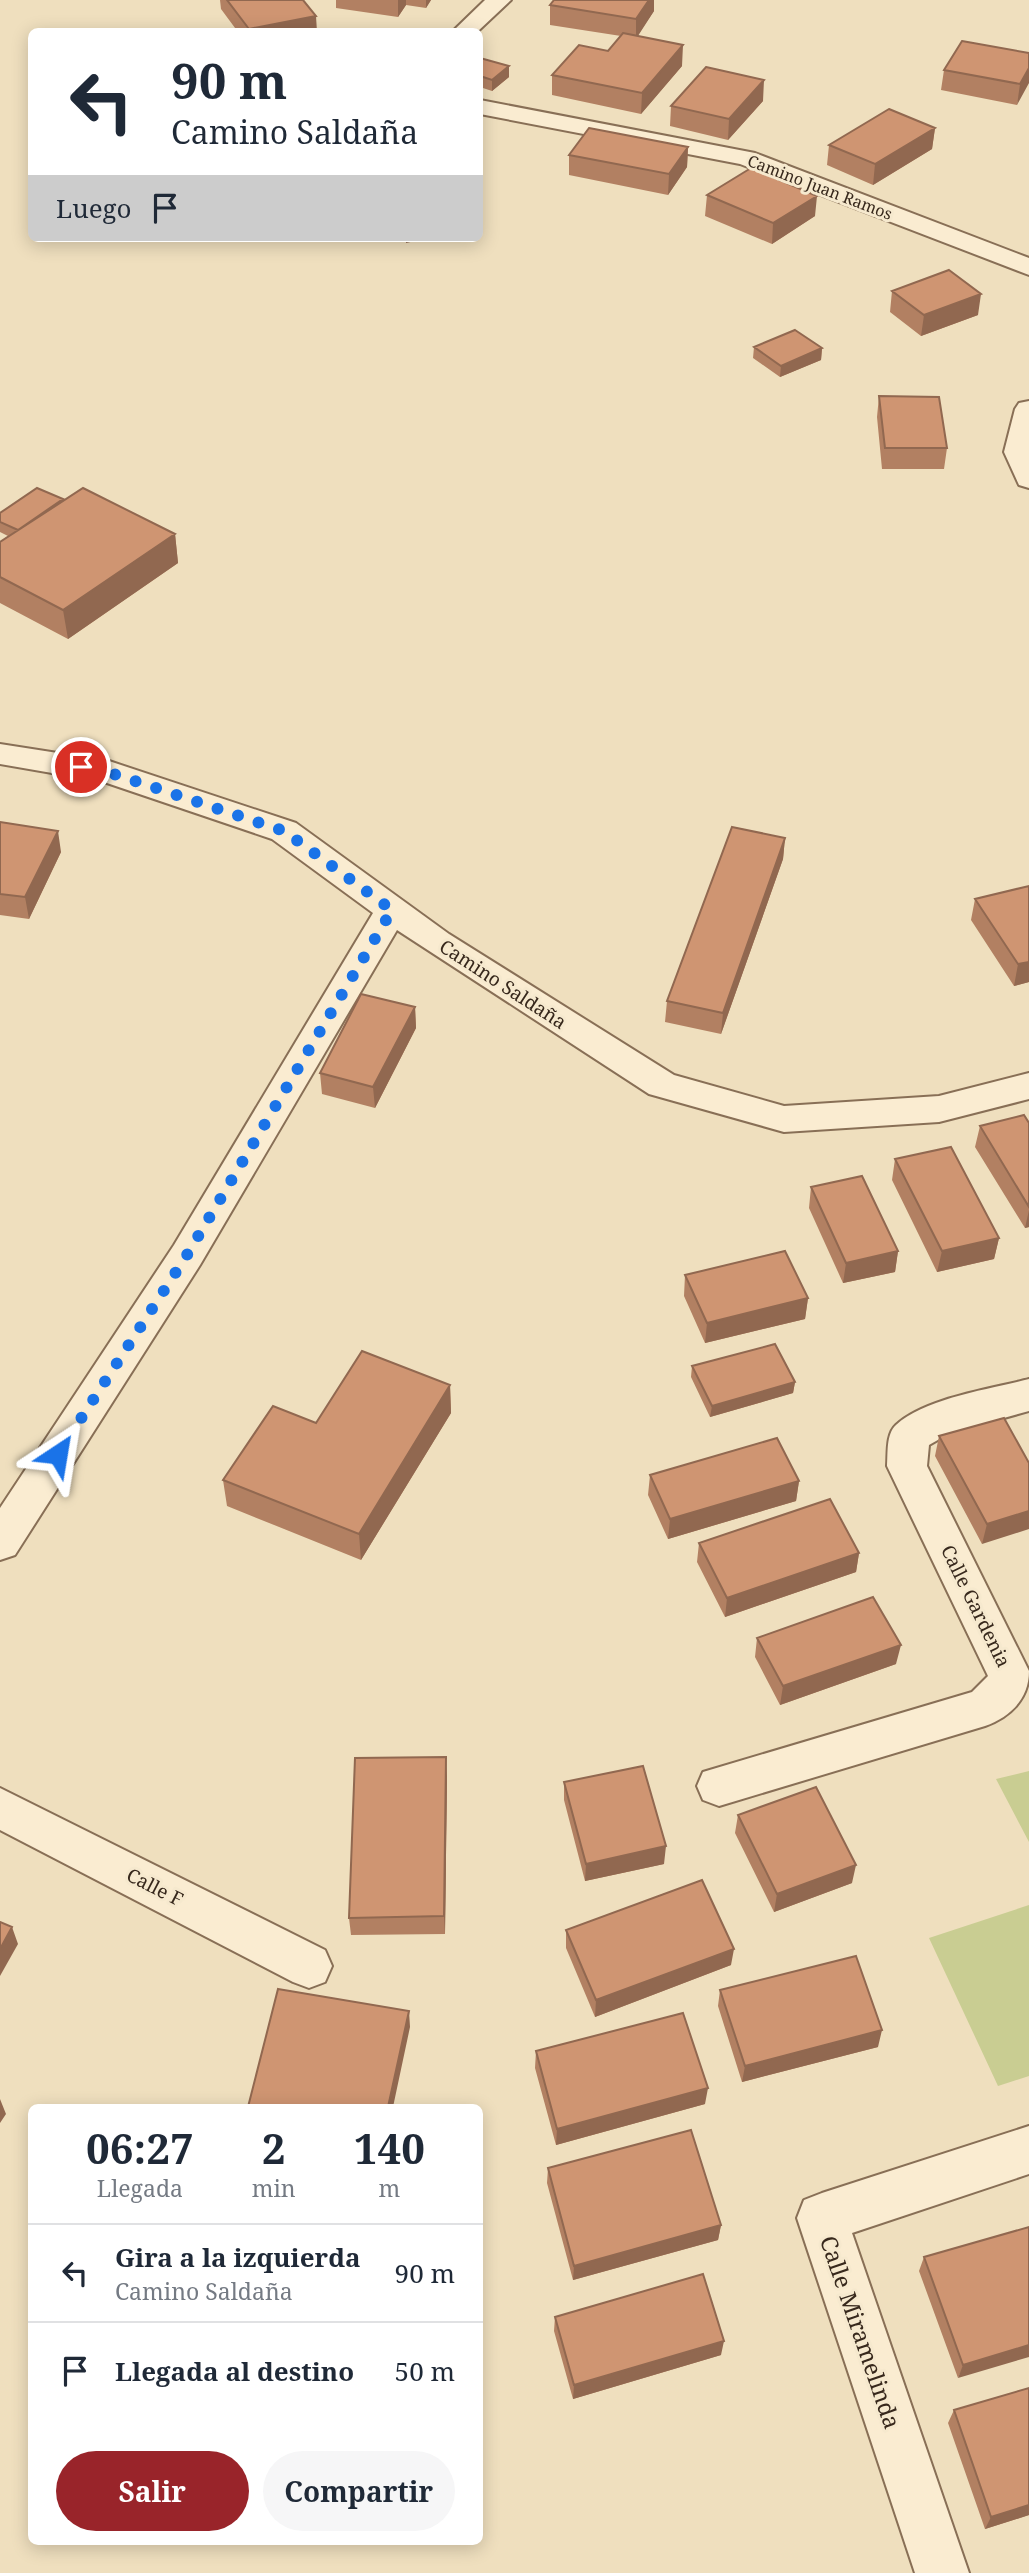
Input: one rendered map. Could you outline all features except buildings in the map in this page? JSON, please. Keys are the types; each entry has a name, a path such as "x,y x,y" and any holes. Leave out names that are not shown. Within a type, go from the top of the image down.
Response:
{"street":[{"path":"468,28 499,0"},
{"name":"Camino Juan Ramos","path":"483,108 746,158 1029,267"},
{"path":"1029,409 1018,452 1029,479"},
{"name":"Camino Saldaña","path":"0,754 108,772 284,831 437,942 662,1085 784,1119 939,1108 1029,1087"},
{"path":"0,1543 187,1255 392,910"},
{"name":"Calle Gardenia","path":"719,1786 985,1707 1002,1693 1010,1676 907,1466 909,1437 938,1419 1029,1395"},
{"name":"Calle F","path":"0,1808 309,1966"},
{"name":"Calle Miramelinda","path":"942,2573 822,2218 1029,2150"}],"green space":[{"path":"1029,1771 1029,1842 996,1779"},
{"path":"1029,1905 1029,2076 998,2086 929,1938"}],"route":[{"path":"58,1454 187,1255 392,910 284,831 108,772 81,767"}]}
